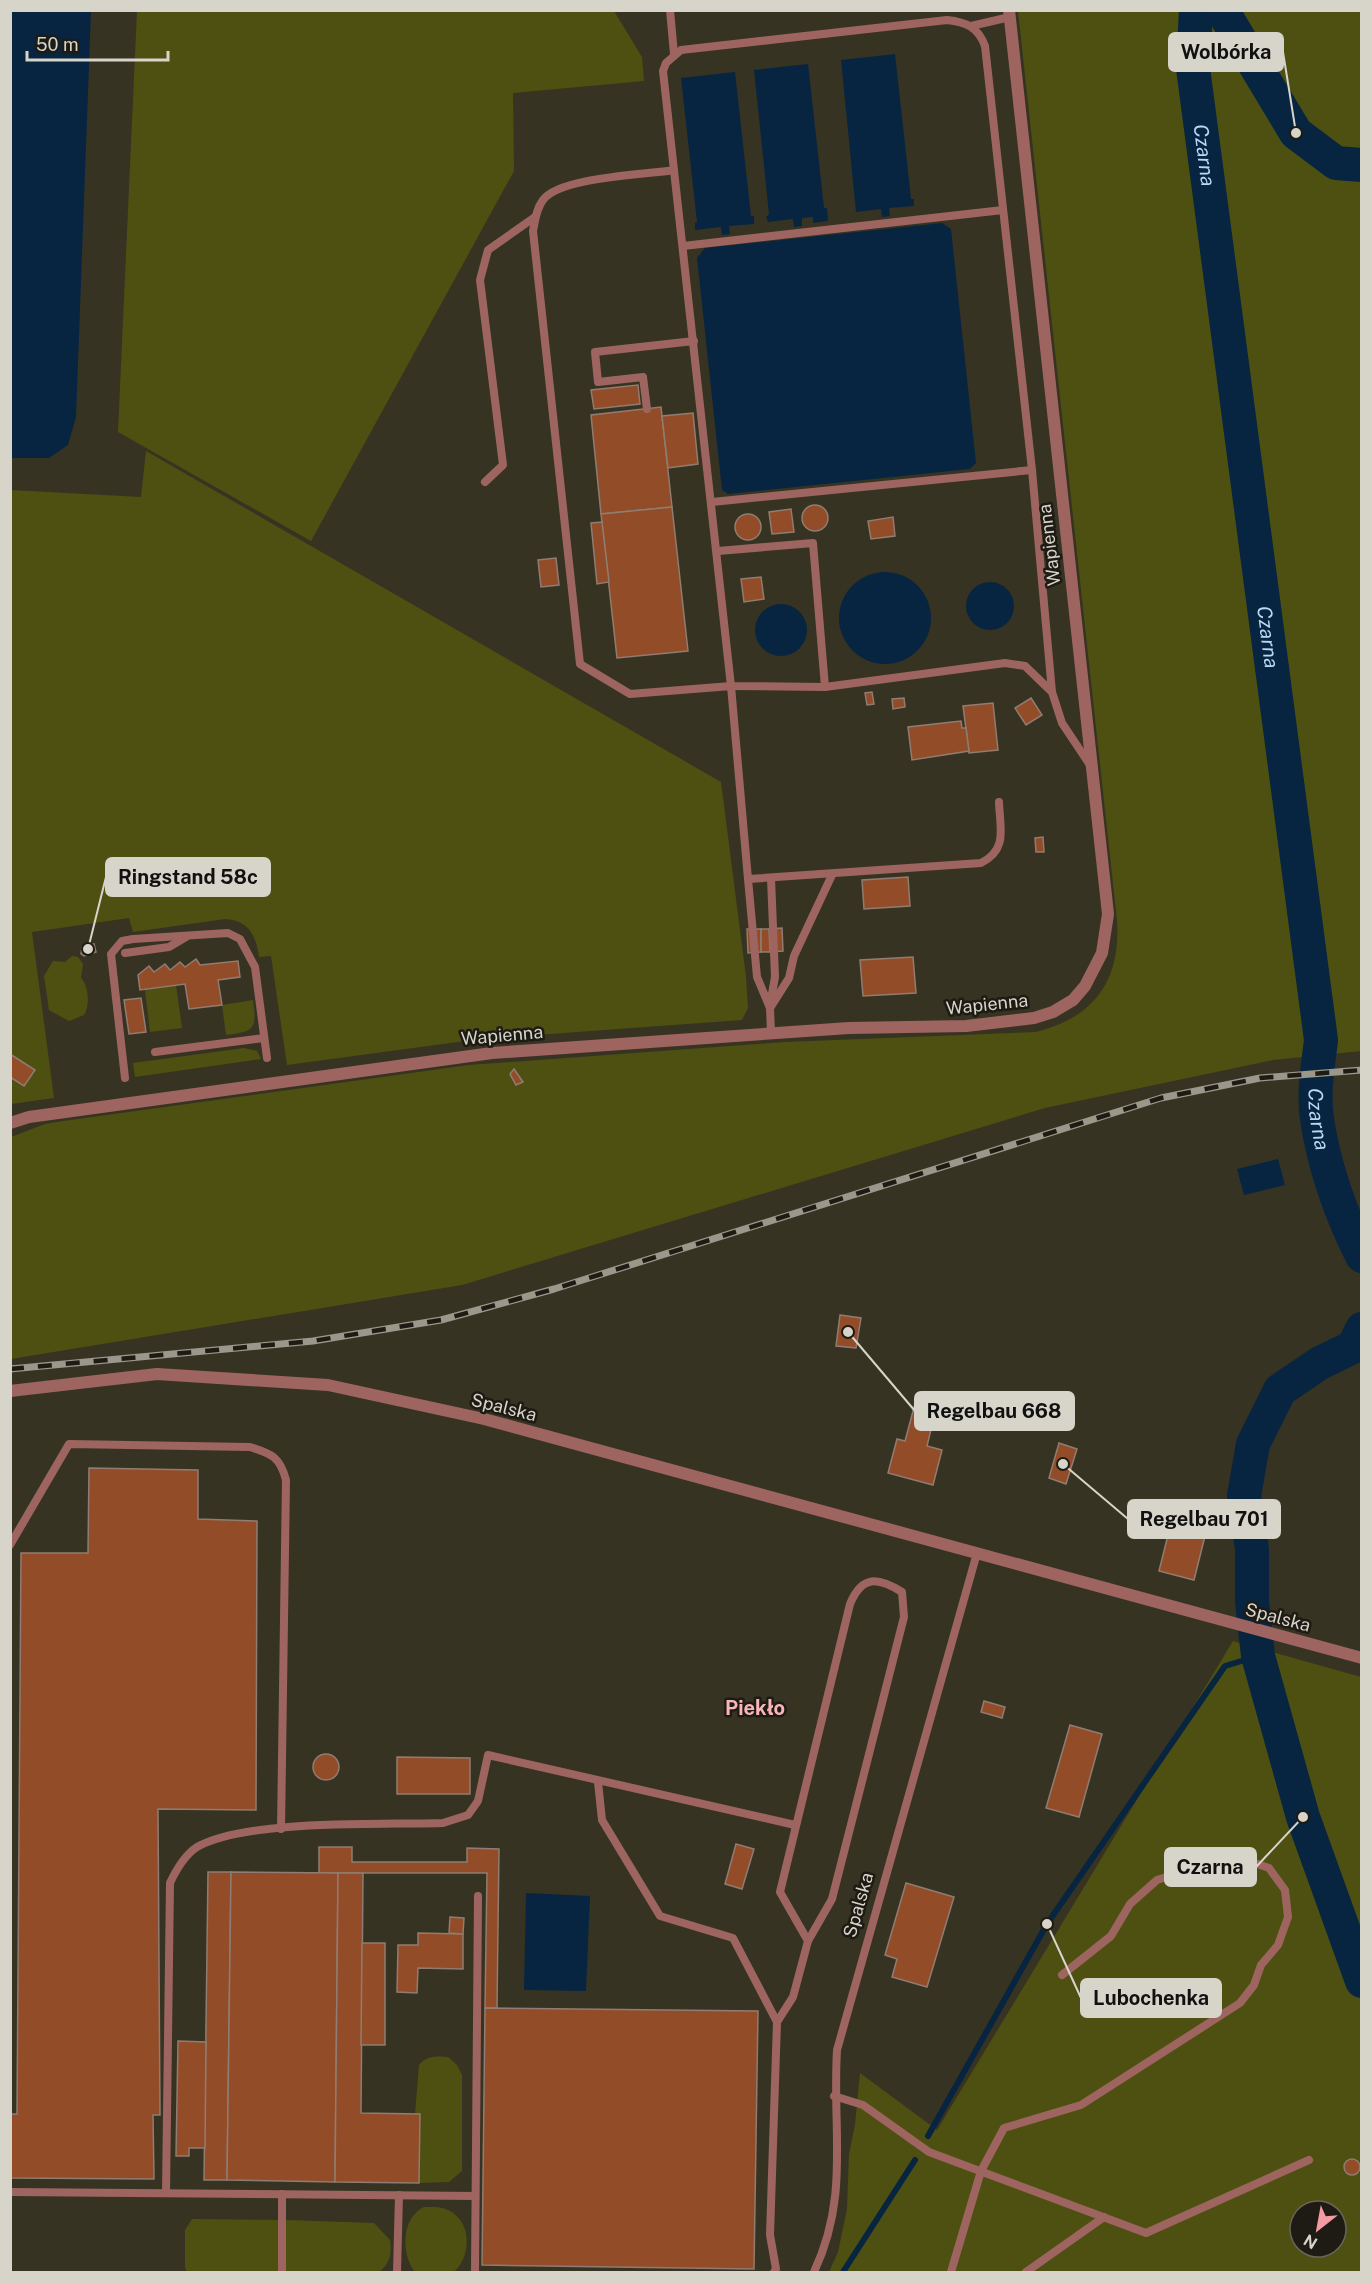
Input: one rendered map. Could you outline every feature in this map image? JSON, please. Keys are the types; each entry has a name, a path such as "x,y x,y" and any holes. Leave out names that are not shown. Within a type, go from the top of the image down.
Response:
{"street":[{"name":"Wapienna","path":"10,1123 29,1117 492,1053 771,1033 1010,1022 1053,1012 1073,1000 1095,970 1106,938 1108,914 1094,771 1048,385 1010,14"},
{"name":"Spalska","path":"10,1391 157,1374 227,1376 328,1385 484,1419 1362,1658"}],"lane":[{"path":"670,10 674,54"},
{"path":"971,26 1010,14"},
{"path":"770,1008 757,977 718,551 663,71 674,54 681,50 947,20 971,26 981,34 985,46 1032,470 1052,692 1062,723 1094,771"},
{"path":"674,170 571,185 552,192 542,201 535,217 534,231 580,664 630,694 731,686 825,687 1005,663 1025,666 1052,692"},
{"path":"682,246 1003,210"},
{"path":"485,482 502,465 480,280 488,250 535,217"},
{"path":"647,409 643,377 598,382 595,352 694,341"},
{"path":"712,502 1032,470"},
{"path":"718,551 813,543 825,687"},
{"path":"748,879 981,863 997,852 1000,843 999,802"},
{"path":"770,1008 789,978 794,956 832,875"},
{"path":"771,878 774,977 770,1008 771,1033"},
{"path":"125,1078 110,965 115,946 122,941 166,934 187,937 228,933 240,939 255,967 267,1058"},
{"path":"125,953 169,947 187,937"},
{"path":"154,1052 264,1038"},
{"path":"10,1545 69,1444 250,1447 268,1452 281,1464 286,1480 280,1829"},
{"name":"Spalska","path":"814,2272 825,2248 835,2209 838,2157 834,2096 837,2050 977,1553"},
{"path":"777,2022 793,1997 808,1941 832,1899 904,1617 902,1592 878,1580 864,1583 855,1591 850,1604 780,1892 808,1941"},
{"path":"166,2193 170,1883 176,1869 195,1848 221,1837 280,1829 443,1823 468,1815 478,1801 488,1755 598,1782 795,1825"},
{"path":"598,1782 602,1820 660,1916 733,1938 777,2022 770,2235 776,2268 774,2272"},
{"path":"951,2272 981,2171 1004,2128 1081,2106 1240,2003 1254,1985 1261,1965 1278,1945 1288,1917 1285,1890 1269,1868 1250,1861 1207,1864 1157,1880 1130,1904 1111,1936 1062,1976"},
{"path":"475,2272 478,1896"},
{"path":"834,2096 863,2105 929,2152 1146,2233 1309,2160"},
{"path":"10,2192 475,2196"},
{"path":"282,2194 282,2272"},
{"path":"397,2272 399,2195"},
{"path":"1026,2272 1104,2217"}],"shaded area":[{"path":"137,11 614,11 642,57 644,81 513,93 514,171 311,541 118,432"},
{"path":"1018,11 1361,11 1361,1051 1273,1060 1045,1108 462,1285 11,1359 11,1137 45,1124 469,1065 785,1042 1036,1032 1074,1017 1089,1006 1100,993 1109,978 1114,961 1117,920"},
{"path":"146,451 721,782 746,977 748,1008 742,1020 480,1039 287,1065 271,956 259,957 256,942 246,926 240,922 225,919 133,932 129,918 32,932 54,1098 11,1104 10,490 141,497"},
{"path":"72,956 78,957 83,964 81,978 86,986 88,1001 84,1015 69,1021 49,1010 44,976 53,961 65,962"},
{"path":"176,985 182,1028 150,1032 145,990"},
{"path":"253,1000 255,1017 252,1027 243,1032 226,1035 222,1005"},
{"path":"244,1048 257,1051 261,1059 135,1077 133,1063"},
{"path":"1233,1641 1361,1677 1361,2272 829,2272 838,2252 847,2209 849,2154 855,2125 860,2073 937,2130"},
{"path":"448,2057 457,2065 462,2075 462,2171 449,2182 419,2183 420,2114 415,2114 419,2065 428,2058"},
{"path":"424,2207 445,2209 456,2215 462,2222 467,2239 466,2248 460,2265 454,2272 415,2272 410,2264 406,2246 407,2228 416,2212"},
{"path":"192,2219 279,2220 279,2272 187,2272 185,2268 185,2230"},
{"path":"286,2220 374,2223 390,2240 389,2258 379,2272 286,2272"}],"water":[{"path":"10,11 91,11 76,417 68,445 49,458 11,458"},
{"path":"895,54 911,199 914,199 914,206 889,208 890,216 882,217 881,209 856,212 841,60"},
{"path":"808,64 824,208 827,208 828,221 813,223 813,217 802,218 802,226 794,227 793,219 768,222 766,217 769,214 754,70"},
{"path":"735,72 751,216 754,216 754,224 729,226 730,234 722,235 721,227 695,230 697,222 681,78"},
{"path":"942,223 951,229 976,463 970,469 728,494 722,490 697,258 705,248"},
{"path":"885,572 903,575 918,585 928,600 931,618 928,636 918,651 903,661 885,664 867,661 852,651 842,636 839,618 842,600 852,585 867,575"},
{"path":"985,582 995,582 1010,592 1014,606 1013,615 1004,626 995,630 985,630 970,620 966,611 966,601 976,586"},
{"path":"776,604 786,604 800,611 807,630 800,649 786,656 776,656 766,652 759,645 755,635 755,625 759,615 766,608"},
{"path":"1278,1159 1285,1185 1244,1195 1237,1169"},
{"path":"526,1893 590,1896 586,1991 524,1990"}],"building":[{"path":"638,385 640,404 594,409 591,390"},
{"path":"661,407 672,507 601,514 591,415"},
{"path":"693,413 698,464 668,468 662,416"},
{"path":"815,505 824,509 828,518 824,527 815,531 806,527 802,518 806,509"},
{"path":"672,507 688,651 617,658 601,514"},
{"path":"791,509 794,532 772,534 769,512"},
{"path":"748,514 757,518 761,527 757,536 748,540 739,536 735,527 739,518"},
{"path":"893,517 895,536 871,539 868,521"},
{"path":"602,522 609,582 597,584 591,523"},
{"path":"556,558 559,585 541,587 538,560"},
{"path":"761,577 764,599 744,602 741,579"},
{"path":"872,692 874,704 867,705 865,693"},
{"path":"904,698 905,707 893,709 892,699"},
{"path":"1031,698 1042,715 1026,725 1015,708"},
{"path":"993,703 998,750 969,753 963,706"},
{"path":"961,721 962,728 966,728 969,751 912,760 908,727"},
{"path":"1043,837 1044,852 1036,852 1035,838"},
{"path":"908,877 910,906 864,909 862,880"},
{"path":"782,928 783,951 770,952 769,929"},
{"path":"747,929 761,929 761,952 748,953"},
{"path":"761,929 769,929 770,952 761,952"},
{"path":"94,944 96,952 84,956 81,954 82,947"},
{"path":"913,957 916,993 863,996 860,960"},
{"path":"196,959 200,965 238,961 240,977 218,980 222,1005 189,1009 185,984 140,990 138,975 149,966 154,972 165,964 170,970 180,962 185,967"},
{"path":"141,998 146,1032 129,1034 124,1000"},
{"path":"10,1054 35,1070 24,1086 10,1077"},
{"path":"514,1069 523,1082 516,1085 510,1074"},
{"path":"840,1315 861,1318 856,1348 836,1346"},
{"path":"916,1400 937,1405 927,1446 942,1450 933,1485 888,1473 897,1439 905,1441"},
{"path":"1059,1443 1077,1449 1066,1484 1049,1478"},
{"path":"89,1468 198,1470 198,1519 257,1521 256,1810 158,1809 160,2115 153,2115 154,2179 10,2178 10,2114 17,2114 21,1553 88,1553"},
{"path":"1173,1515 1208,1524 1194,1580 1159,1571"},
{"path":"984,1701 1005,1707 1002,1718 981,1712"},
{"path":"1070,1725 1102,1734 1079,1817 1046,1808"},
{"path":"326,1754 335,1758 339,1767 335,1776 326,1780 317,1776 313,1767 317,1758"},
{"path":"397,1757 470,1758 470,1794 397,1794"},
{"path":"736,1844 754,1849 742,1889 725,1884"},
{"path":"319,1847 352,1847 352,1862 467,1862 467,1848 499,1849 497,2008 485,2008 487,1873 319,1873"},
{"path":"208,1872 231,1872 227,2180 204,2180"},
{"path":"231,1872 338,1873 335,2182 227,2180"},
{"path":"338,1873 363,1873 361,2113 420,2114 419,2183 335,2182"},
{"path":"906,1883 954,1897 927,1987 892,1977 897,1959 885,1955"},
{"path":"450,1917 464,1918 463,1934 449,1933"},
{"path":"418,1933 463,1934 463,1969 418,1968 417,1993 397,1992 398,1945 418,1945"},
{"path":"362,1943 385,1943 385,2045 361,2045"},
{"path":"485,2008 758,2011 754,2269 482,2265"},
{"path":"178,2041 206,2042 205,2148 189,2148 189,2156 176,2156"},
{"path":"1352,2159 1360,2167 1352,2175 1344,2167"}],"waterway":[{"name":"Czarna","path":"1196,10 1193,68 1321,1040 1316,1089 1317,1119 1334,1189 1362,1256"},
{"path":"1222,10 1296,133 1336,163 1362,165"},
{"name":"Czarna","path":"1362,1329 1353,1347 1320,1363 1280,1390 1253,1444 1244,1496 1252,1549 1252,1602 1258,1656 1303,1817 1362,1981"},
{"path":"928,2136 1047,1924 1225,1666 1258,1656"},
{"path":"843,2272 915,2160"}],"railway":[{"path":"10,1369 313,1341 441,1320 554,1289 1161,1098 1260,1078 1362,1070"}],"place":[{"name":"Wolbórka","path":"1296,133"},
{"name":"Ringstand 58c","path":"88,949"},
{"name":"Regelbau 668","path":"848,1332"},
{"name":"Regelbau 701","path":"1063,1464"},
{"name":"Czarna","path":"1303,1817"},
{"name":"Lubochenka","path":"1047,1924"}],"district":[{"name":"Piekło","path":"755,1708"}]}
